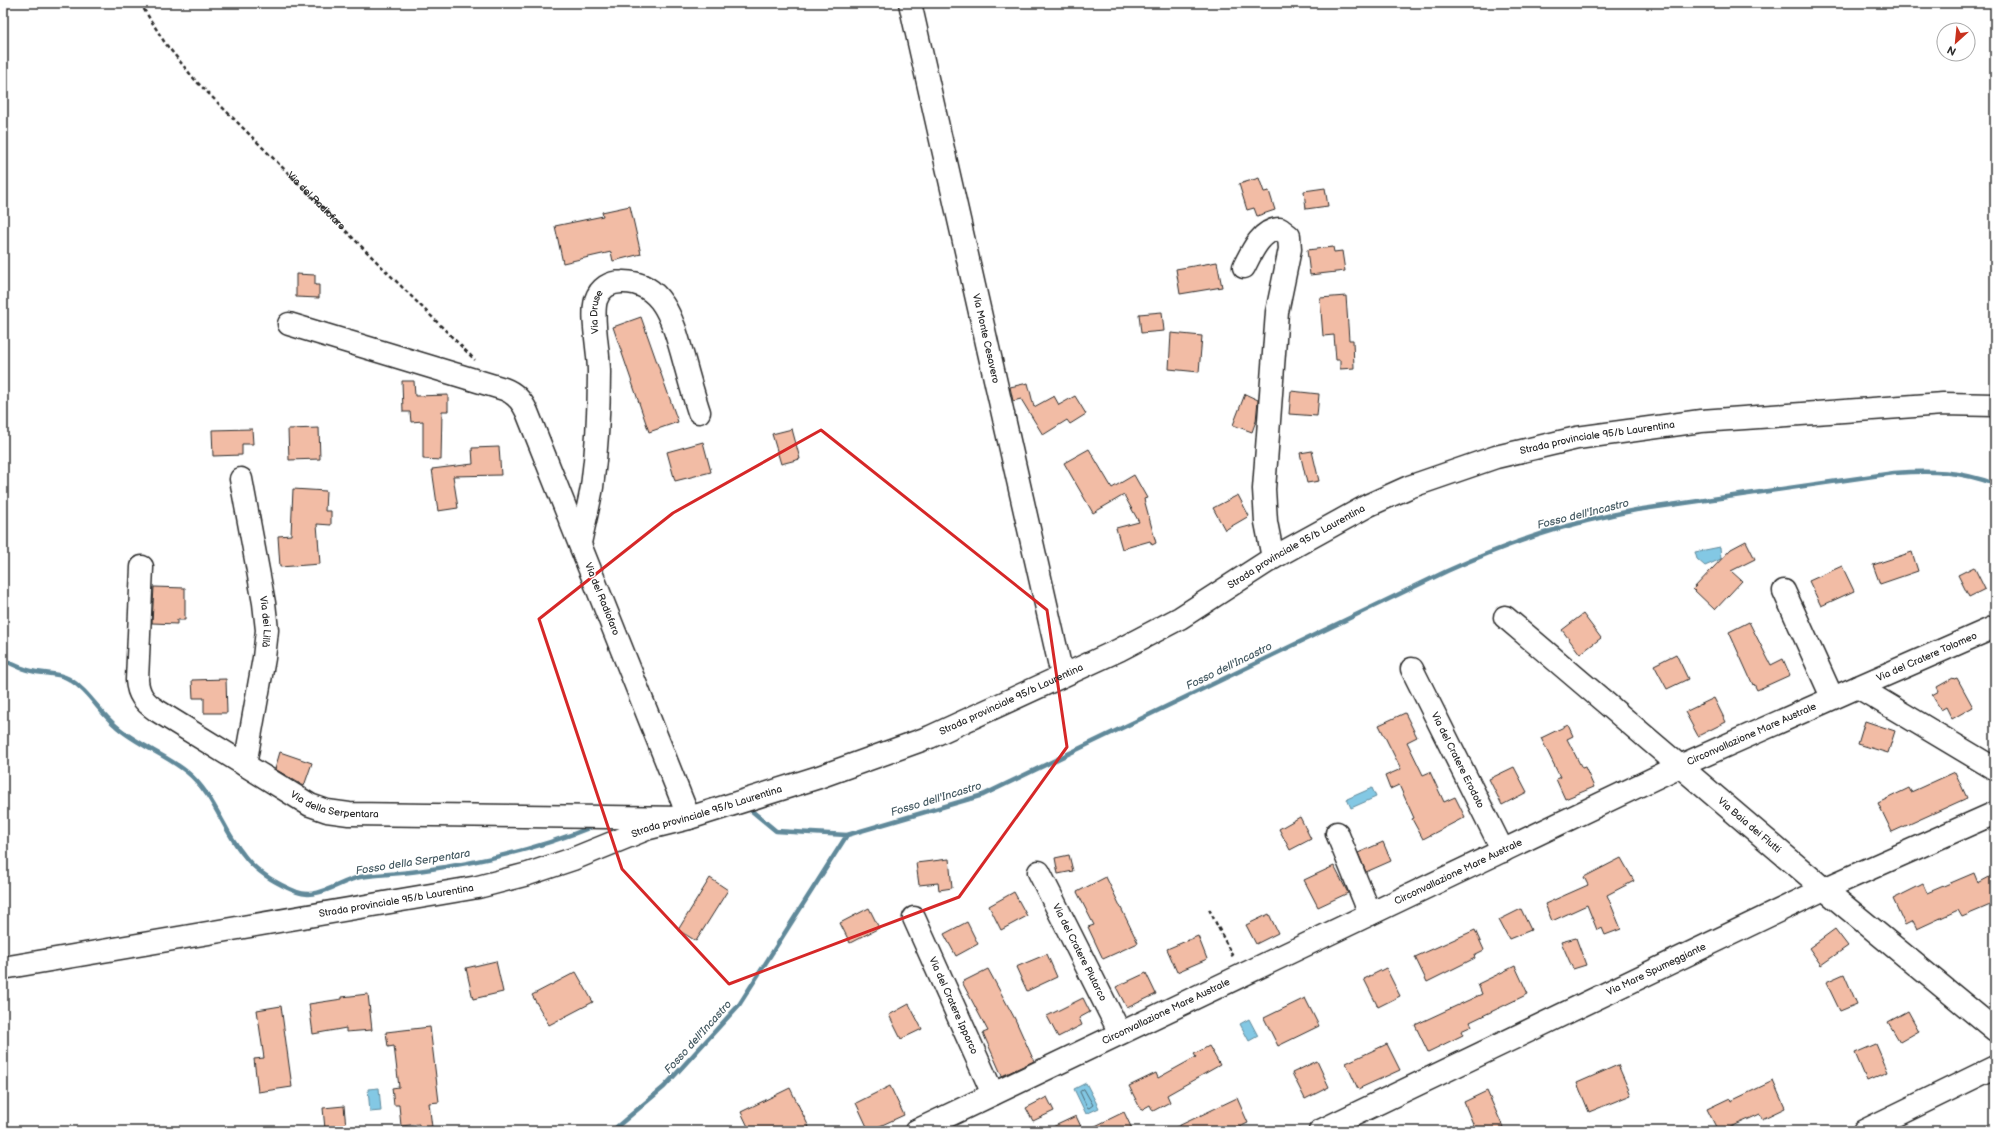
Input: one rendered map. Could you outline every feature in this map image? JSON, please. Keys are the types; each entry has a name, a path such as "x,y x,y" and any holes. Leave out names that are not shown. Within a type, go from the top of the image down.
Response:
{"street":[{"name":"Via Monte Cesavero","path":"910,3 1062,675"},
{"path":"1244,267 1254,247 1269,233 1280,230 1288,236 1290,249 1277,312 1264,489 1266,522 1273,558"},
{"name":"Via Druse","path":"580,543 592,487 599,369 595,308 598,294 607,286 620,282 636,284 652,292 660,300 673,322 699,412"},
{"name":"Via del Radiofaro","path":"289,324 504,388 514,394 527,412 689,818"},
{"name":"Strada provinciale 95/b Laurentina","path":"3,968 478,887 534,872 580,857 649,828 689,818 819,777 930,737 1119,650 1180,618 1273,558 1369,505 1409,487 1496,457 1553,443 1651,427 1753,417 1959,403 1995,405"},
{"name":"Via dei Lillà","path":"241,479 264,603 267,630 264,658 245,766"},
{"name":"Via della Serpentara","path":"142,567 137,680 140,694 146,703 245,766 310,805 339,812 689,818"},
{"path":"1784,591 1832,697"},
{"name":"Via Baia dei Flutti","path":"1505,617 1824,889 1995,1030"},
{"name":"Via del Cratere Tolomeo","path":"1858,687 1995,627"},
{"name":"Via del Cratere Erodoto","path":"1412,669 1503,851"},
{"path":"1858,687 1995,769"},
{"name":"Circonvallazione Mare Australe","path":"916,1131 1680,766 1832,697 1858,687"},
{"name":"Via Mare Spumeggiante","path":"1320,1131 1824,889 1995,813"},
{"path":"1337,833 1370,914"},
{"name":"Via del Cratere Plutarco","path":"1039,872 1120,1033"},
{"name":"Via del Cratere Ipparco","path":"914,918 993,1094"},
{"path":"1864,1131 1995,1068"}],"path":[{"name":"Via del Radiofaro","path":"140,3 165,43 195,80 476,360"},
{"path":"1209,909 1242,975"}],"highlighted area":[{"path":"821,430 1047,610 1067,747 959,897 729,984 622,869 539,619 673,513"}],"water":[{"path":"1720,547 1721,559 1705,566 1697,559 1695,552"},
{"path":"1372,788 1376,797 1351,808 1347,799"},
{"path":"1249,1019 1258,1036 1249,1041 1240,1024"},
{"path":"1086,1083 1099,1108 1086,1114 1074,1089"},
{"path":"379,1088 381,1111 370,1112 368,1089"}],"building":[{"path":"1259,178 1264,192 1269,191 1275,210 1257,216 1254,208 1247,210 1239,184"},
{"path":"1325,188 1328,206 1306,209 1304,191"},
{"path":"630,206 641,254 613,261 611,252 563,263 555,226 603,216 602,212"},
{"path":"1333,247 1334,252 1342,251 1345,271 1310,275 1307,250"},
{"path":"1217,262 1222,287 1180,294 1176,269"},
{"path":"296,274 315,275 315,285 319,285 319,298 296,297"},
{"path":"1346,296 1349,340 1353,340 1354,368 1340,369 1340,360 1336,360 1334,335 1323,336 1320,298"},
{"path":"1162,312 1164,331 1141,333 1139,314"},
{"path":"641,317 678,422 649,432 613,327"},
{"path":"1171,333 1202,336 1199,372 1169,369"},
{"path":"402,381 414,381 415,396 448,395 448,411 442,411 441,460 423,459 423,421 411,422 410,412 403,412"},
{"path":"1028,383 1034,407 1054,396 1059,405 1075,396 1086,414 1070,424 1067,420 1043,435 1021,399 1013,401 1010,387"},
{"path":"1291,391 1319,394 1317,416 1289,414"},
{"path":"1245,394 1258,400 1256,421 1252,432 1233,425"},
{"path":"319,428 320,459 289,460 288,429"},
{"path":"252,429 253,444 242,444 242,455 213,456 212,430"},
{"path":"792,429 800,459 781,464 772,434"},
{"path":"703,442 711,472 675,481 667,452"},
{"path":"499,447 501,475 453,476 458,508 438,511 432,469 473,464 472,448"},
{"path":"1089,449 1112,488 1134,475 1147,498 1144,499 1156,543 1152,545 1150,541 1122,549 1116,528 1139,522 1124,495 1093,513 1064,463"},
{"path":"1312,451 1319,481 1307,483 1300,453"},
{"path":"293,489 326,491 325,511 331,511 331,525 317,524 320,564 280,567 278,536 291,535"},
{"path":"1238,495 1249,516 1225,530 1213,508"},
{"path":"1746,541 1755,559 1731,571 1742,581 1715,610 1693,589 1731,549"},
{"path":"1912,552 1918,571 1880,584 1873,565"},
{"path":"1842,566 1854,591 1821,606 1809,581"},
{"path":"1974,567 1985,589 1969,597 1958,575"},
{"path":"154,587 185,588 185,620 177,620 177,624 152,623"},
{"path":"1583,614 1601,638 1580,654 1562,630"},
{"path":"1749,622 1771,665 1783,659 1790,675 1757,690 1754,684 1753,685 1729,632"},
{"path":"1676,654 1688,679 1667,689 1654,665"},
{"path":"1953,678 1957,678 1973,707 1952,719 1946,707 1941,710 1932,695 1939,691 1937,687"},
{"path":"226,679 227,713 204,713 204,698 193,698 192,680"},
{"path":"1714,698 1726,722 1698,736 1685,712"},
{"path":"1405,713 1417,737 1407,742 1423,775 1430,772 1444,802 1455,797 1465,817 1423,839 1412,819 1414,818 1399,785 1390,789 1385,776 1401,769 1379,725"},
{"path":"1865,721 1895,731 1888,753 1858,744"},
{"path":"1568,725 1573,736 1567,739 1582,768 1585,767 1594,787 1565,799 1556,779 1560,777 1541,738"},
{"path":"280,752 312,763 304,786 275,769"},
{"path":"1514,767 1527,792 1502,805 1489,779"},
{"path":"1955,772 1967,798 1892,832 1878,803 1909,788 1911,792"},
{"path":"1300,817 1311,839 1290,850 1279,829"},
{"path":"1383,842 1391,861 1366,872 1358,853"},
{"path":"1069,855 1073,871 1058,874 1055,858"},
{"path":"1621,858 1634,881 1607,895 1621,929 1605,935 1602,928 1597,930 1587,905 1552,921 1545,904 1588,885 1584,877"},
{"path":"949,859 952,888 939,890 938,883 919,885 916,863"},
{"path":"1334,866 1348,893 1318,907 1304,880"},
{"path":"1974,873 1978,883 1995,874 1995,903 1962,917 1958,910 1917,929 1913,921 1905,925 1893,899 1923,884 1927,893"},
{"path":"1106,877 1138,943 1103,959 1088,927 1094,925 1077,892"},
{"path":"710,878 728,890 696,941 678,930"},
{"path":"1014,892 1027,916 1001,930 989,906"},
{"path":"869,908 879,928 850,943 840,923"},
{"path":"1521,909 1531,930 1509,939 1499,920"},
{"path":"1269,914 1278,933 1256,944 1246,925"},
{"path":"967,922 978,944 956,956 944,934"},
{"path":"1835,929 1848,946 1821,965 1809,948"},
{"path":"1475,930 1484,950 1474,955 1475,958 1427,982 1415,957"},
{"path":"1198,936 1207,959 1177,972 1167,949"},
{"path":"1576,938 1586,965 1573,969 1561,942"},
{"path":"1047,954 1057,977 1027,991 1016,967"},
{"path":"496,961 503,992 473,999 466,968"},
{"path":"1515,966 1528,994 1470,1022 1472,1026 1461,1031 1463,1035 1428,1052 1415,1025 1482,994 1478,984"},
{"path":"1386,968 1400,996 1378,1007 1364,979"},
{"path":"988,969 1015,1019 1034,1061 1002,1076 983,1033 988,1031 962,982"},
{"path":"576,972 593,1002 549,1025 532,995"},
{"path":"1146,973 1156,994 1127,1008 1116,987"},
{"path":"1844,974 1857,1004 1840,1011 1826,982"},
{"path":"368,994 372,1030 346,1032 346,1028 313,1034 309,1004 342,999 342,997"},
{"path":"1083,998 1090,1012 1079,1018 1082,1025 1058,1037 1047,1016"},
{"path":"1305,998 1319,1026 1278,1046 1264,1018"},
{"path":"909,1004 922,1029 901,1039 889,1015"},
{"path":"281,1006 292,1087 258,1092 254,1059 264,1058 257,1010"},
{"path":"1908,1011 1919,1031 1900,1042 1888,1022"},
{"path":"430,1027 439,1102 429,1103 432,1127 419,1128 419,1124 401,1126 399,1105 394,1105 392,1088 399,1087 394,1046 388,1047 386,1032"},
{"path":"1387,1044 1400,1070 1358,1089 1346,1063"},
{"path":"1876,1044 1888,1072 1867,1081 1855,1053"},
{"path":"1209,1046 1220,1065 1167,1095 1170,1102 1153,1111 1150,1105 1141,1110 1129,1086 1156,1073 1158,1078 1196,1057 1194,1054"},
{"path":"1317,1061 1329,1087 1305,1099 1292,1073"},
{"path":"1618,1065 1631,1095 1589,1112 1577,1083"},
{"path":"1773,1081 1785,1108 1762,1119 1760,1114 1722,1131 1718,1131 1707,1109 1730,1098 1731,1101"},
{"path":"890,1086 904,1115 869,1131 856,1103"},
{"path":"790,1088 809,1127 802,1131 750,1131 741,1112"},
{"path":"1487,1091 1503,1127 1493,1131 1476,1131 1464,1102"},
{"path":"1047,1097 1054,1111 1033,1121 1026,1108"},
{"path":"1237,1098 1248,1123 1231,1131 1168,1131"},
{"path":"344,1106 346,1127 325,1129 323,1108"},
{"path":"1124,1112 1133,1131 1085,1131"},
{"path":"1076,1116 1083,1131 1044,1131"}],"waterway":[{"name":"Fosso dell'Incastro","path":"612,1131 664,1087 739,1005 847,835 983,795 1447,571 1494,551 1540,534 1586,521 1636,510 1894,473 1945,472 1970,476 1995,484"},
{"name":"Fosso della Serpentara","path":"3,659 27,670 61,676 76,684 124,733 170,760 187,772 204,790 229,833 248,860 267,877 297,892 313,894 360,877 418,871 463,864 508,854 551,842 594,826"},
{"name":"Fosso della Serpentara","path":"747,807 776,831 847,835"}]}
